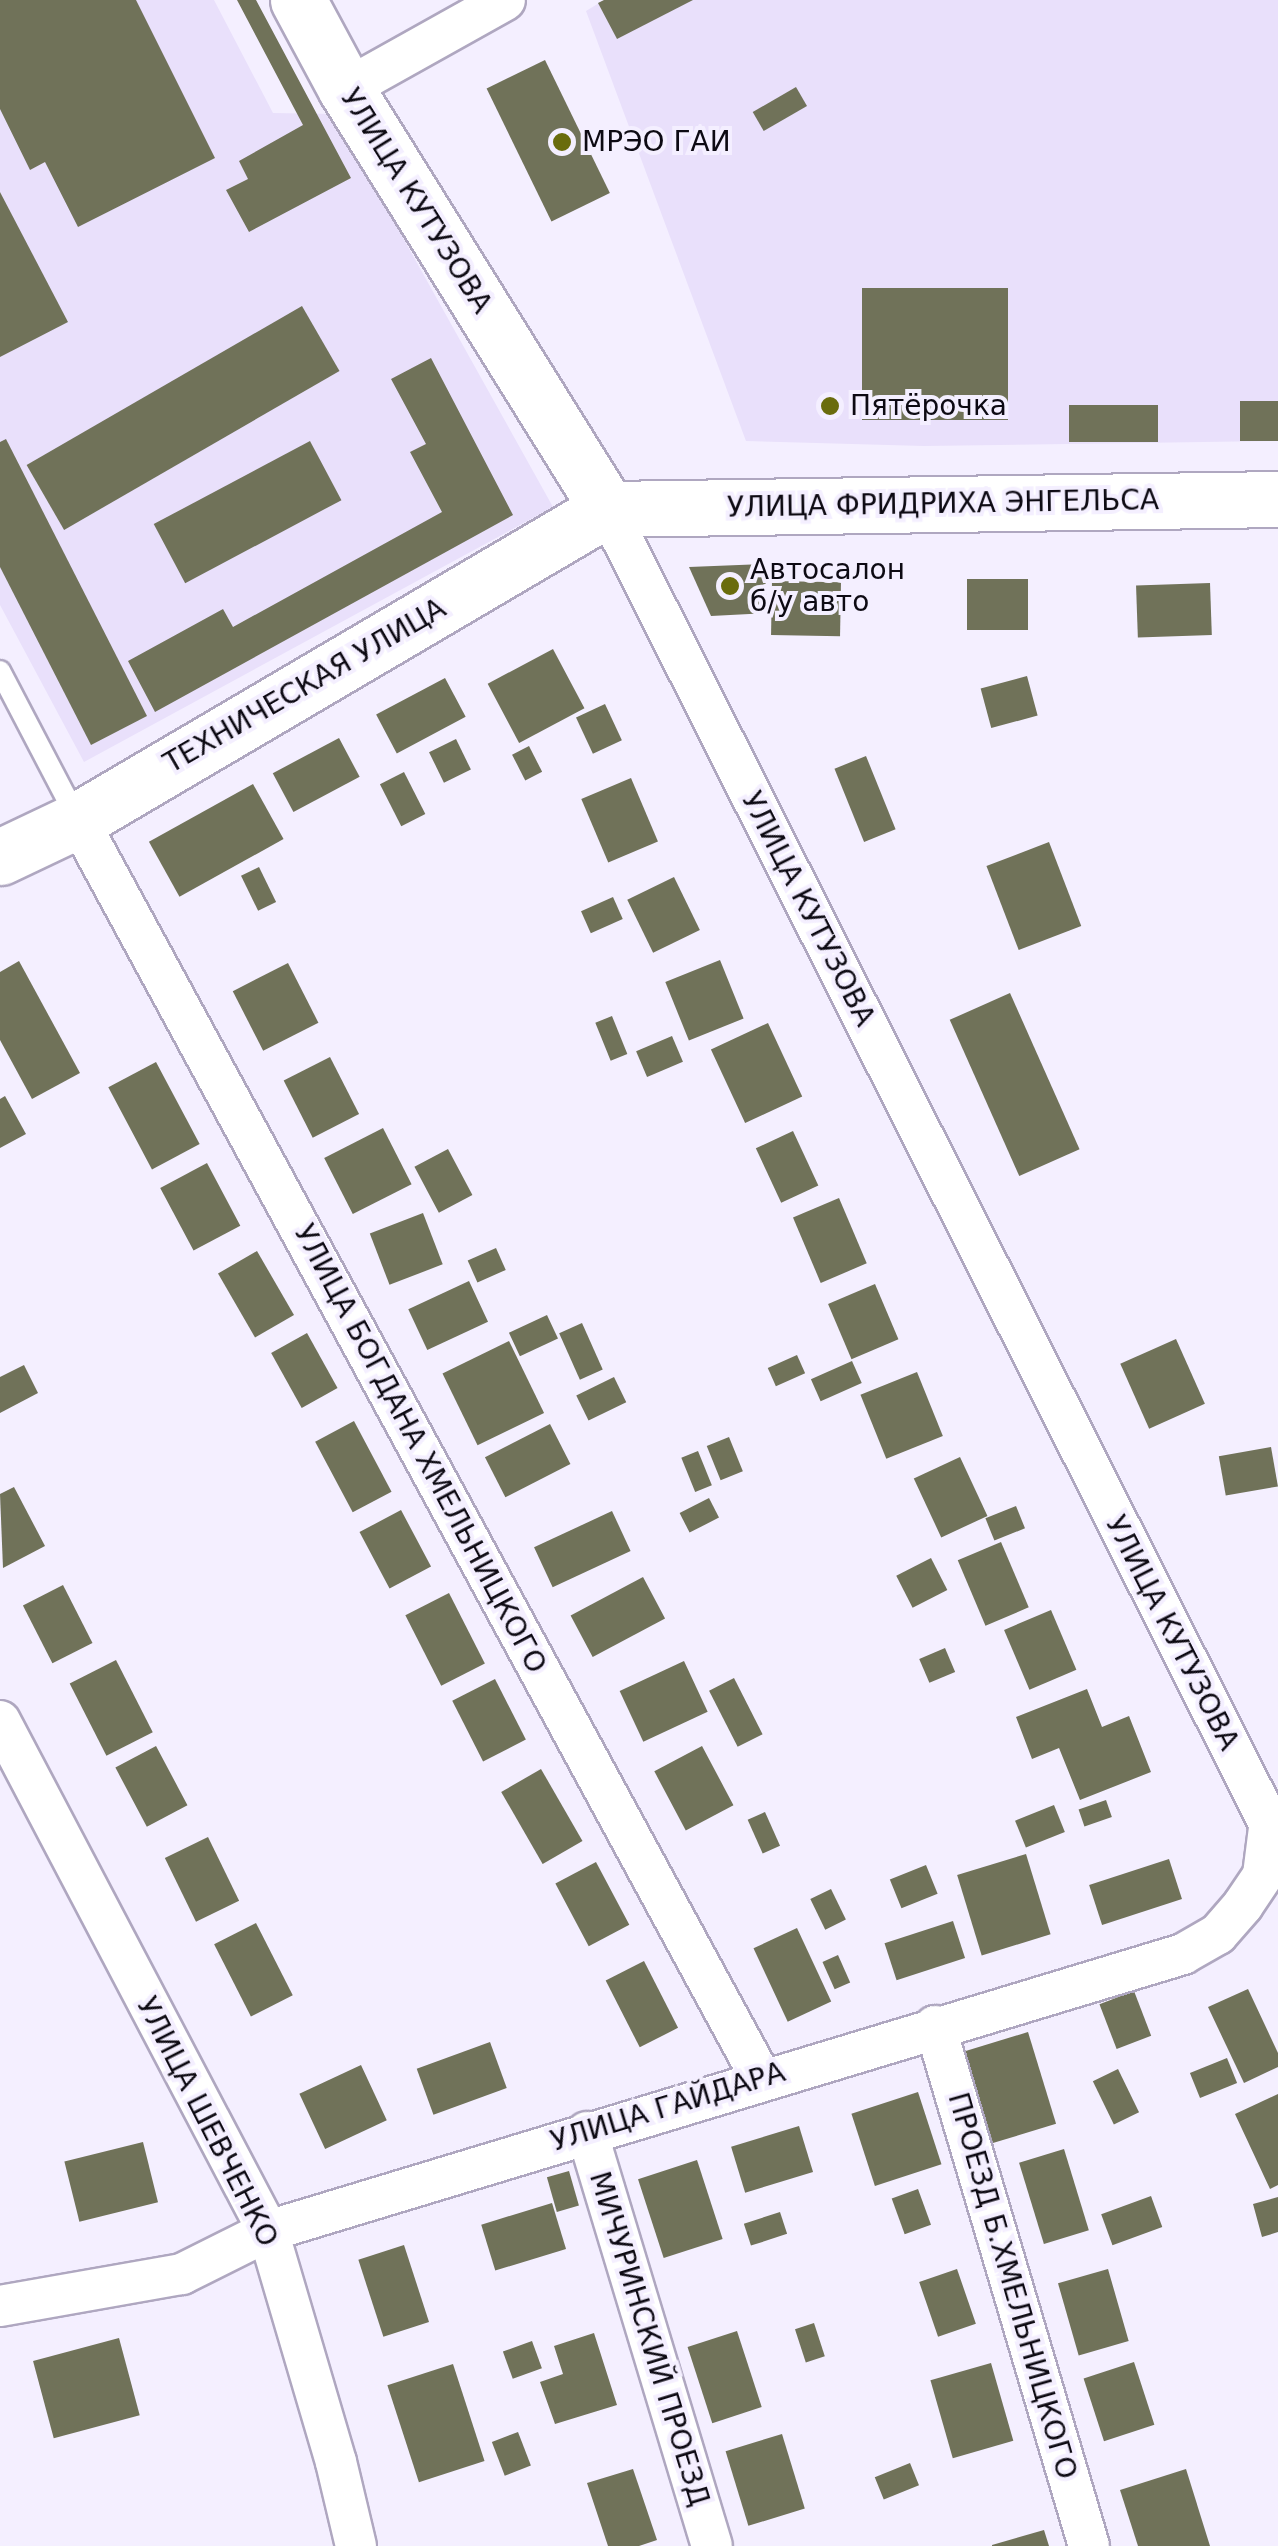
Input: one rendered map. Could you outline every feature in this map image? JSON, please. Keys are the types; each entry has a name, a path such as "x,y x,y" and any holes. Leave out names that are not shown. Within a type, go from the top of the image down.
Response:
{"main road":[{"name":"УЛИЦА КУТУЗОВА","path":"298,0 346,88 607,509"},
{"name":"УЛИЦА ФРИДРИХА ЭНГЕЛЬСА","path":"607,509 1278,499"},
{"name":"ТЕХНИЧЕСКАЯ УЛИЦА","path":"0,857 78,820 607,509"}],"street":[{"path":"346,88 505,0"},
{"name":"УЛИЦА КУТУЗОВА","path":"607,509 1274,1834"},
{"name":"УЛИЦА БОГДАНА ХМЕЛЬНИЦКОГО","path":"78,820 761,2078"},
{"name":"УЛИЦА ШЕВЧЕНКО","path":"0,1721 268,2231 336,2462 356,2546"},
{"name":"УЛИЦА ГАЙДАРА","path":"0,2306 182,2274 268,2231 761,2078 1183,1954 1218,1934 1262,1875 1274,1834"},
{"name":"ПРОЕЗД Б.ХМЕЛЬНИЦКОГО","path":"936,2026 1089,2546"},
{"name":"МИЧУРИНСКИЙ ПРОЕЗД","path":"586,2132 712,2546"}],"lane":[{"path":"0,671 78,820"}],"shaded area":[{"path":"0,0 214,0 273,113 334,114 553,507 84,762 0,605"},
{"path":"604,0 1278,0 1278,441 924,446 746,441 586,11"}],"building":[{"path":"0,0 136,0 215,158 78,227 45,162 30,170 0,109"},
{"path":"237,0 256,0 351,178 249,232 226,190 248,179 239,161 303,125"},
{"path":"693,0 617,39 598,3"},
{"path":"545,60 610,193 551,222 487,88"},
{"path":"796,87 807,106 764,131 753,112"},
{"path":"0,192 68,322 0,357"},
{"path":"862,288 1008,288 1008,420 862,420"},
{"path":"302,306 340,371 64,530 27,465"},
{"path":"431,358 513,515 155,712 128,661 223,609 233,627 442,512 410,452 426,444 391,379"},
{"path":"1240,401 1278,401 1278,441 1240,441"},
{"path":"1069,405 1158,405 1158,442 1069,442"},
{"path":"6,439 147,716 91,745 0,567 0,442"},
{"path":"310,441 341,500 185,583 154,524"},
{"path":"765,564 767,613 711,616 689,567"},
{"path":"967,579 1028,579 1028,630 967,630"},
{"path":"772,581 841,582 840,636 771,635"},
{"path":"1210,583 1212,635 1138,638 1136,586"},
{"path":"553,649 584,708 519,743 488,684"},
{"path":"1027,676 1038,716 991,728 981,688"},
{"path":"445,678 466,717 397,753 376,715"},
{"path":"605,704 622,740 593,754 576,718"},
{"path":"339,738 360,777 293,812 273,773"},
{"path":"456,739 471,770 444,783 429,752"},
{"path":"529,746 542,772 525,780 512,755"},
{"path":"866,756 896,829 864,842 834,769"},
{"path":"404,772 425,814 401,826 380,784"},
{"path":"631,778 658,842 608,863 581,799"},
{"path":"253,784 284,839 179,897 149,842"},
{"path":"1049,842 1081,926 1019,950 986,866"},
{"path":"259,867 276,902 258,911 241,876"},
{"path":"674,877 700,930 653,953 627,900"},
{"path":"613,897 623,919 591,933 581,911"},
{"path":"720,960 744,1018 689,1041 665,982"},
{"path":"19,961 80,1073 32,1099 0,1040 0,972"},
{"path":"288,963 318,1023 263,1051 233,991"},
{"path":"1010,993 1080,1149 1019,1176 950,1020"},
{"path":"612,1016 627,1054 611,1061 595,1023"},
{"path":"768,1023 802,1096 745,1123 711,1050"},
{"path":"672,1036 683,1062 647,1077 636,1051"},
{"path":"330,1057 359,1114 313,1138 284,1081"},
{"path":"156,1062 200,1144 152,1169 108,1087"},
{"path":"5,1096 26,1134 0,1148 0,1099"},
{"path":"383,1128 412,1184 353,1214 324,1158"},
{"path":"793,1131 818,1185 781,1203 756,1148"},
{"path":"448,1149 472,1195 439,1213 414,1167"},
{"path":"207,1163 240,1226 194,1251 160,1188"},
{"path":"839,1198 867,1263 821,1283 793,1218"},
{"path":"423,1213 443,1264 389,1285 370,1233"},
{"path":"496,1248 506,1270 477,1283 468,1261"},
{"path":"257,1251 294,1315 255,1338 218,1274"},
{"path":"469,1281 488,1322 427,1350 408,1309"},
{"path":"875,1284 898,1339 851,1359 828,1304"},
{"path":"547,1315 558,1339 520,1356 509,1333"},
{"path":"582,1323 603,1370 580,1380 559,1333"},
{"path":"307,1333 338,1388 302,1408 271,1353"},
{"path":"1176,1339 1205,1404 1149,1429 1120,1364"},
{"path":"509,1341 544,1413 478,1445 442,1373"},
{"path":"797,1355 805,1373 776,1386 768,1368"},
{"path":"852,1361 862,1383 821,1401 811,1379"},
{"path":"24,1365 38,1393 0,1413 0,1377"},
{"path":"917,1372 943,1436 886,1459 860,1395"},
{"path":"614,1377 626,1402 589,1421 576,1395"},
{"path":"354,1421 392,1492 353,1512 315,1442"},
{"path":"550,1424 570,1464 505,1497 485,1457"},
{"path":"729,1437 743,1471 721,1480 707,1446"},
{"path":"1271,1447 1278,1486 1226,1496 1219,1456"},
{"path":"698,1451 712,1485 695,1492 681,1458"},
{"path":"960,1457 987,1516 941,1537 914,1479"},
{"path":"14,1487 45,1546 3,1568 0,1494"},
{"path":"709,1498 719,1518 690,1533 680,1513"},
{"path":"1016,1506 1025,1528 994,1541 985,1518"},
{"path":"401,1510 431,1567 390,1589 360,1532"},
{"path":"612,1511 631,1551 553,1587 534,1547"},
{"path":"1001,1542 1029,1607 985,1626 958,1560"},
{"path":"931,1558 947,1590 913,1608 896,1576"},
{"path":"643,1577 665,1618 593,1657 571,1615"},
{"path":"63,1585 93,1643 52,1663 23,1605"},
{"path":"449,1593 485,1663 441,1686 405,1615"},
{"path":"1051,1610 1076,1670 1029,1690 1004,1630"},
{"path":"945,1648 955,1672 929,1683 919,1659"},
{"path":"116,1660 153,1732 106,1756 70,1684"},
{"path":"684,1661 708,1712 643,1742 620,1691"},
{"path":"734,1678 763,1734 738,1747 709,1691"},
{"path":"495,1679 526,1740 483,1761 452,1701"},
{"path":"1087,1689 1102,1727 1129,1716 1151,1772 1080,1800 1059,1748 1032,1759 1016,1717"},
{"path":"156,1746 187,1805 147,1827 115,1768"},
{"path":"702,1746 733,1805 686,1831 654,1771"},
{"path":"541,1769 582,1841 543,1864 501,1792"},
{"path":"1106,1800 1112,1817 1084,1826 1079,1809"},
{"path":"1054,1805 1065,1832 1026,1848 1015,1821"},
{"path":"765,1812 780,1846 763,1854 748,1820"},
{"path":"208,1837 239,1901 196,1922 165,1858"},
{"path":"1026,1854 1051,1934 982,1955 957,1875"},
{"path":"1169,1859 1182,1899 1102,1925 1089,1885"},
{"path":"596,1862 629,1925 589,1946 555,1884"},
{"path":"926,1865 938,1894 901,1908 890,1880"},
{"path":"831,1889 846,1920 825,1930 810,1899"},
{"path":"953,1921 965,1958 897,1980 885,1943"},
{"path":"256,1923 293,1995 251,2017 214,1944"},
{"path":"797,1928 831,2001 788,2022 753,1948"},
{"path":"838,1955 850,1982 835,1989 822,1962"},
{"path":"644,1961 678,2028 640,2047 606,1981"},
{"path":"1248,1989 1278,2053 1278,2067 1244,2083 1208,2007"},
{"path":"1134,1991 1151,2036 1117,2049 1099,2004"},
{"path":"1028,2032 1056,2124 993,2143 965,2051"},
{"path":"490,2042 507,2088 433,2115 417,2069"},
{"path":"1227,2058 1237,2083 1200,2098 1190,2073"},
{"path":"361,2065 387,2120 325,2149 299,2094"},
{"path":"1118,2069 1139,2112 1114,2124 1093,2081"},
{"path":"918,2092 941,2164 875,2186 851,2114"},
{"path":"1278,2094 1278,2185 1270,2189 1235,2114"},
{"path":"799,2126 813,2172 745,2193 731,2147"},
{"path":"143,2142 158,2202 79,2222 64,2162"},
{"path":"1064,2149 1089,2230 1044,2244 1019,2163"},
{"path":"697,2160 723,2239 664,2258 638,2179"},
{"path":"569,2171 579,2206 557,2212 547,2177"},
{"path":"918,2189 931,2225 905,2234 892,2199"},
{"path":"1151,2196 1162,2227 1112,2245 1101,2214"},
{"path":"1278,2197 1278,2232 1262,2237 1253,2204"},
{"path":"552,2203 566,2249 495,2271 481,2225"},
{"path":"780,2212 787,2234 751,2246 744,2224"},
{"path":"404,2245 429,2322 383,2337 358,2260"},
{"path":"957,2269 976,2324 938,2337 919,2282"},
{"path":"1108,2269 1129,2341 1079,2355 1058,2283"},
{"path":"814,2323 825,2356 806,2362 795,2329"},
{"path":"737,2331 762,2407 712,2423 688,2347"},
{"path":"594,2333 617,2405 555,2424 540,2382 563,2374 554,2346"},
{"path":"119,2338 140,2415 54,2438 33,2361"},
{"path":"532,2341 542,2368 513,2379 503,2352"},
{"path":"1134,2362 1154,2425 1104,2441 1084,2378"},
{"path":"991,2363 1013,2441 953,2458 930,2380"},
{"path":"453,2364 485,2461 419,2482 387,2385"},
{"path":"518,2432 531,2466 505,2476 492,2442"},
{"path":"782,2434 805,2509 748,2526 726,2451"},
{"path":"910,2463 919,2485 884,2499 875,2477"},
{"path":"633,2469 657,2540 639,2546 608,2546 587,2483"},
{"path":"1186,2469 1210,2546 1138,2546 1120,2490"},
{"path":"1044,2530 1049,2546 992,2546 992,2545"}],"place":[{"name":"МРЭО ГАИ","path":"562,142"},
{"name":"Пятёрочка","path":"830,406"},
{"name":"Автосалон б/у авто","path":"730,586"}]}
